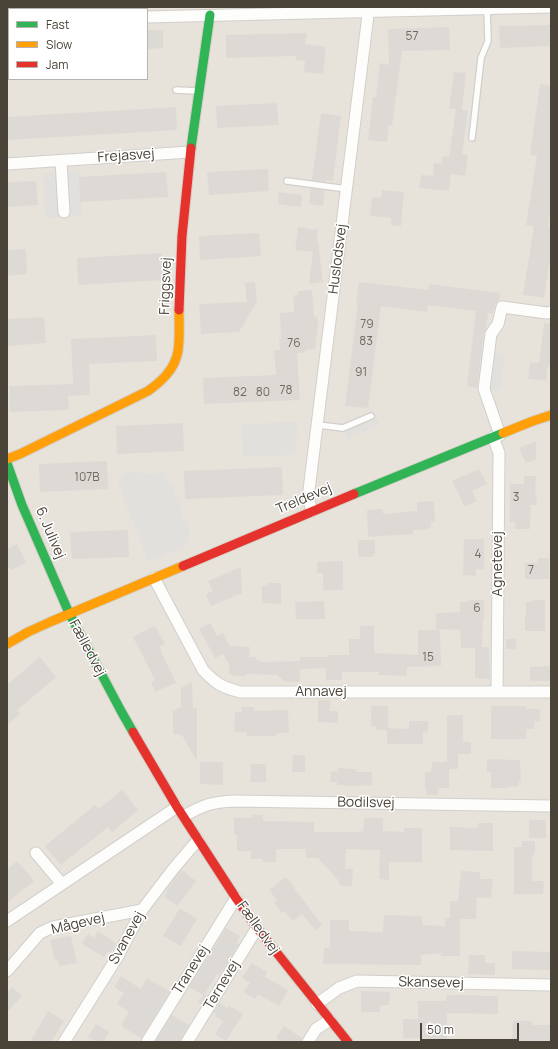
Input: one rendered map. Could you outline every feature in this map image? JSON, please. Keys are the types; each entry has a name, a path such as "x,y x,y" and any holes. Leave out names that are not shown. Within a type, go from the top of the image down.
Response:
{"street":[{"path":"148,17 369,9 487,9 550,7"},
{"name":"Huslodsvej","path":"312,511 308,498 369,9"},
{"name":"Friggsvej","path":"7,459 148,391 161,383 173,367 178,352 182,236 190,152 210,15"},
{"name":"Frejasvej","path":"7,164 190,152"},
{"path":"61,160 64,212"},
{"name":"Agnetevej","path":"497,692 499,453 497,436 484,389 491,334 498,324 502,307 547,313 551,312"},
{"name":"Treldevej","path":"7,644 24,634 69,614 312,511 533,421 551,416"},
{"name":"6. Julivej","path":"7,463 22,504 69,614"},
{"name":"Annavej","path":"154,578 203,670 213,681 226,688 240,692 551,692"},
{"name":"Fælledvej","path":"69,614 120,711 198,840 257,928 348,1042"},
{"name":"Bodilsvej","path":"180,812 216,802 234,801 551,806"},
{"path":"7,921 62,884 180,812"},
{"name":"Svanevej","path":"64,1042 118,956 142,910 174,868 198,840"},
{"path":"36,853 62,884"},
{"name":"Tranevej","path":"147,1042 236,898"},
{"name":"Mågevej","path":"7,971 40,933 53,927 142,910"},
{"name":"Ternevej","path":"187,1042 257,928"},
{"name":"Skansevej","path":"317,1004 339,988 357,981 551,985"},
{"path":"308,1042 316,1029 330,1020"}],"lane":[{"path":"472,138 481,58 488,41 487,9"},
{"path":"176,90 199,91"},
{"path":"286,181 347,189"},
{"path":"318,425 343,428 371,416"}],"shaded area":[{"path":"7,7 551,7 551,1042 7,1042"},
{"path":"80,171 82,216 45,218 43,173"},
{"path":"495,352 505,354 500,391 490,389"},
{"path":"376,417 380,425 347,439 344,431"},
{"path":"298,421 295,455 243,457 242,425"},
{"path":"126,471 157,475 160,471 168,473 166,478 170,479 169,484 173,486 172,489 175,491 174,497 180,499 178,503 182,505 179,510 183,513 182,517 187,518 185,522 188,523 188,528 190,530 186,546 151,561 147,559 118,483"}],"building":[{"path":"551,25 551,46 500,48 499,26"},
{"path":"449,27 450,50 402,51 392,126 389,125 387,142 368,140 373,97 376,97 380,63 389,65 388,29"},
{"path":"148,30 163,30 163,48 148,49"},
{"path":"307,33 305,44 326,47 323,74 304,72 305,61 296,60 296,56 226,58 226,35"},
{"path":"454,72 466,73 462,110 468,111 462,154 468,155 465,176 451,174 449,191 419,188 421,175 433,176 434,163 442,164 442,156 449,157 456,109 449,109"},
{"path":"540,84 551,86 551,204 548,226 551,227 551,253 544,298 523,295 534,226 526,225 537,156 530,155"},
{"path":"277,103 279,125 217,128 216,106"},
{"path":"176,107 177,130 7,140 7,117"},
{"path":"321,113 341,116 333,181 326,180 326,182 312,180"},
{"path":"268,169 269,191 209,195 207,172"},
{"path":"166,172 168,197 80,202 79,177"},
{"path":"36,181 38,205 7,207 7,182"},
{"path":"311,188 325,190 323,206 309,204"},
{"path":"382,190 404,192 401,226 391,225 391,218 370,216 372,197 381,198"},
{"path":"279,192 302,195 301,207 278,204"},
{"path":"298,227 318,230 317,241 323,282 309,284 313,252 295,250"},
{"path":"259,233 261,256 200,260 199,236"},
{"path":"26,249 27,274 7,276 7,250"},
{"path":"162,253 164,280 78,285 77,258"},
{"path":"255,282 257,301 239,332 201,334 199,304 247,302 245,283"},
{"path":"359,282 428,290 429,284 500,293 499,301 495,305 493,313 488,313 477,388 467,386 476,311 428,305 427,312 381,306 368,408 345,406 358,303 356,303"},
{"path":"312,290 314,317 317,316 318,327 315,349 305,350 305,353 297,353 300,400 204,404 203,378 276,375 274,350 280,350 280,313 294,312 293,299 294,295 298,295 298,291"},
{"path":"44,317 46,343 7,346 7,319"},
{"path":"544,323 551,324 551,366 548,365 546,381 528,379 530,362 539,363"},
{"path":"156,335 157,361 89,364 90,395 68,396 69,410 10,412 9,386 73,384 71,339"},
{"path":"183,423 184,451 117,454 116,426"},
{"path":"536,441 536,459 526,463 519,448"},
{"path":"107,461 108,489 40,492 39,464"},
{"path":"282,467 283,495 185,499 184,471"},
{"path":"479,469 487,484 472,491 477,501 465,507 452,481"},
{"path":"524,476 536,476 535,494 537,505 531,505 530,529 515,529 515,522 510,522 510,484 524,484"},
{"path":"434,501 435,522 431,522 431,528 413,530 413,534 368,537 367,510 383,509 383,514 417,511 417,502"},
{"path":"128,530 129,557 72,559 70,532"},
{"path":"464,539 484,539 484,569 476,569 476,576 463,574"},
{"path":"358,540 375,540 375,554 373,554 373,557 358,557"},
{"path":"17,544 26,563 10,570 7,564 7,549"},
{"path":"538,558 549,558 549,579 525,579 525,563 538,563"},
{"path":"343,561 343,590 323,590 323,573 317,573 317,562"},
{"path":"241,567 242,593 211,606 206,594 213,591 208,581"},
{"path":"268,583 281,583 281,604 262,603 262,586 267,586"},
{"path":"468,600 484,600 482,647 489,647 490,679 475,678 475,648 461,648 460,630 436,629 436,613 460,612 460,602 468,602"},
{"path":"533,600 545,600 545,631 525,631 526,602 533,602"},
{"path":"324,601 325,619 296,619 295,602"},
{"path":"210,623 217,636 223,633 230,646 250,647 249,657 256,657 256,660 262,661 261,662 300,661 300,682 285,682 277,675 246,674 246,676 235,676 228,673 230,666 223,654 215,658 199,629"},
{"path":"155,626 165,644 159,647 176,683 155,692 151,683 155,680 133,637"},
{"path":"360,626 374,626 374,653 418,655 418,630 440,630 441,666 407,667 407,676 378,675 379,672 342,672 342,680 326,680 326,668 300,669 300,657 349,655 349,639 360,639"},
{"path":"506,639 516,639 516,649 506,649"},
{"path":"40,657 56,677 17,710 20,714 7,725 7,685"},
{"path":"551,666 551,681 530,681 530,667"},
{"path":"192,682 193,708 197,708 197,761 182,735 173,734 173,710 181,708 181,688"},
{"path":"318,700 330,700 330,711 338,711 338,723 318,722"},
{"path":"371,706 388,706 388,728 409,729 409,721 428,721 428,733 423,732 423,744 387,744 387,730 376,730 376,726 371,726"},
{"path":"491,706 526,706 526,709 540,709 540,721 534,721 534,729 526,729 526,739 491,739"},
{"path":"242,707 254,707 254,711 288,710 289,733 276,733 277,736 247,736 247,732 234,732 235,712 242,712"},
{"path":"447,715 463,715 463,742 471,742 471,754 458,754 458,769 449,769 449,788 438,788 438,795 426,795 425,772 431,772 432,762 447,762"},
{"path":"293,755 305,755 305,772 292,772"},
{"path":"487,759 520,760 521,782 519,782 518,786 508,788 491,788 491,772 487,772"},
{"path":"200,762 223,762 223,785 200,784"},
{"path":"251,764 266,764 266,782 250,782"},
{"path":"338,768 356,769 356,772 372,772 372,785 337,785 337,782 330,782 331,771 338,772"},
{"path":"122,790 138,810 112,832 108,827 61,865 45,846 95,805 99,809"},
{"path":"252,815 263,815 263,821 314,822 314,832 361,832 363,831 364,818 383,818 383,831 404,832 404,828 422,828 422,862 389,862 389,880 379,879 380,850 346,849 345,869 353,869 352,886 343,886 339,884 339,881 318,858 306,858 306,849 276,849 276,862 263,862 263,859 251,859 251,851 237,851 237,835 234,835 234,818 252,818"},
{"path":"529,820 546,820 546,838 529,838"},
{"path":"478,823 493,823 493,851 450,850 450,827 478,828"},
{"path":"522,841 535,841 535,852 534,856 532,856 532,881 544,881 543,894 514,894 514,847 522,847"},
{"path":"17,861 34,881 7,903 7,870"},
{"path":"181,870 196,881 177,906 164,896"},
{"path":"461,871 480,872 480,879 493,879 491,898 477,897 476,919 460,919 460,956 441,956 441,953 421,955 421,965 323,964 324,948 330,948 330,920 349,920 349,931 383,932 384,915 422,916 422,925 445,926 445,918 450,918 450,901 458,901"},
{"path":"286,877 322,925 316,930 302,914 293,921 285,911 282,913 274,903 277,900 269,890"},
{"path":"180,908 197,919 181,946 163,936"},
{"path":"226,928 240,936 236,943 239,944 219,976 217,974 205,994 207,996 201,1005 198,1003 203,995 189,987"},
{"path":"98,931 116,943 111,953 108,951 104,957 82,944 88,934 94,938"},
{"path":"71,936 77,963 59,966 58,960 55,961 50,940"},
{"path":"512,951 551,952 551,970 512,969"},
{"path":"469,955 485,955 485,963 495,963 495,975 468,974"},
{"path":"252,963 267,972 265,977 288,990 279,1006 258,994 255,999 244,992 250,983 242,978"},
{"path":"121,976 141,989 147,978 170,992 141,1038 121,1026 129,1012 117,1004 124,993 114,987"},
{"path":"12,987 22,996 7,1012 7,993"},
{"path":"361,991 390,992 389,1005 380,1005 380,1012 361,1012"},
{"path":"446,995 498,996 498,1014 447,1013 447,1039 403,1038 403,1019 418,1019 418,1001 446,1001"},
{"path":"219,1003 228,1008 229,1005 243,1014 226,1041 215,1034 223,1021 215,1016 216,1014 213,1012"},
{"path":"48,1011 64,1021 51,1042 30,1042"},
{"path":"172,1015 189,1025 179,1042 155,1042"},
{"path":"513,1021 532,1021 532,1025 551,1025 551,1041 512,1041"},
{"path":"96,1024 109,1032 103,1042 97,1042 88,1037"},
{"path":"284,1026 302,1038 301,1042 282,1042 276,1038"}],"traffic: fast":[{"path":"191,148 210,15"},
{"path":"354,494 503,433"},
{"path":"7,463 22,505 69,613 133,732"}],"traffic: slow":[{"path":"7,459 148,391 158,383 171,369 178,351 179,310"},
{"path":"503,433 551,415"},
{"path":"7,644 50,622 183,566"}],"traffic: jam":[{"path":"179,310 182,236 191,148"},
{"path":"183,566 354,494"},
{"path":"133,732 177,807 236,898 257,928 348,1042"}]}
